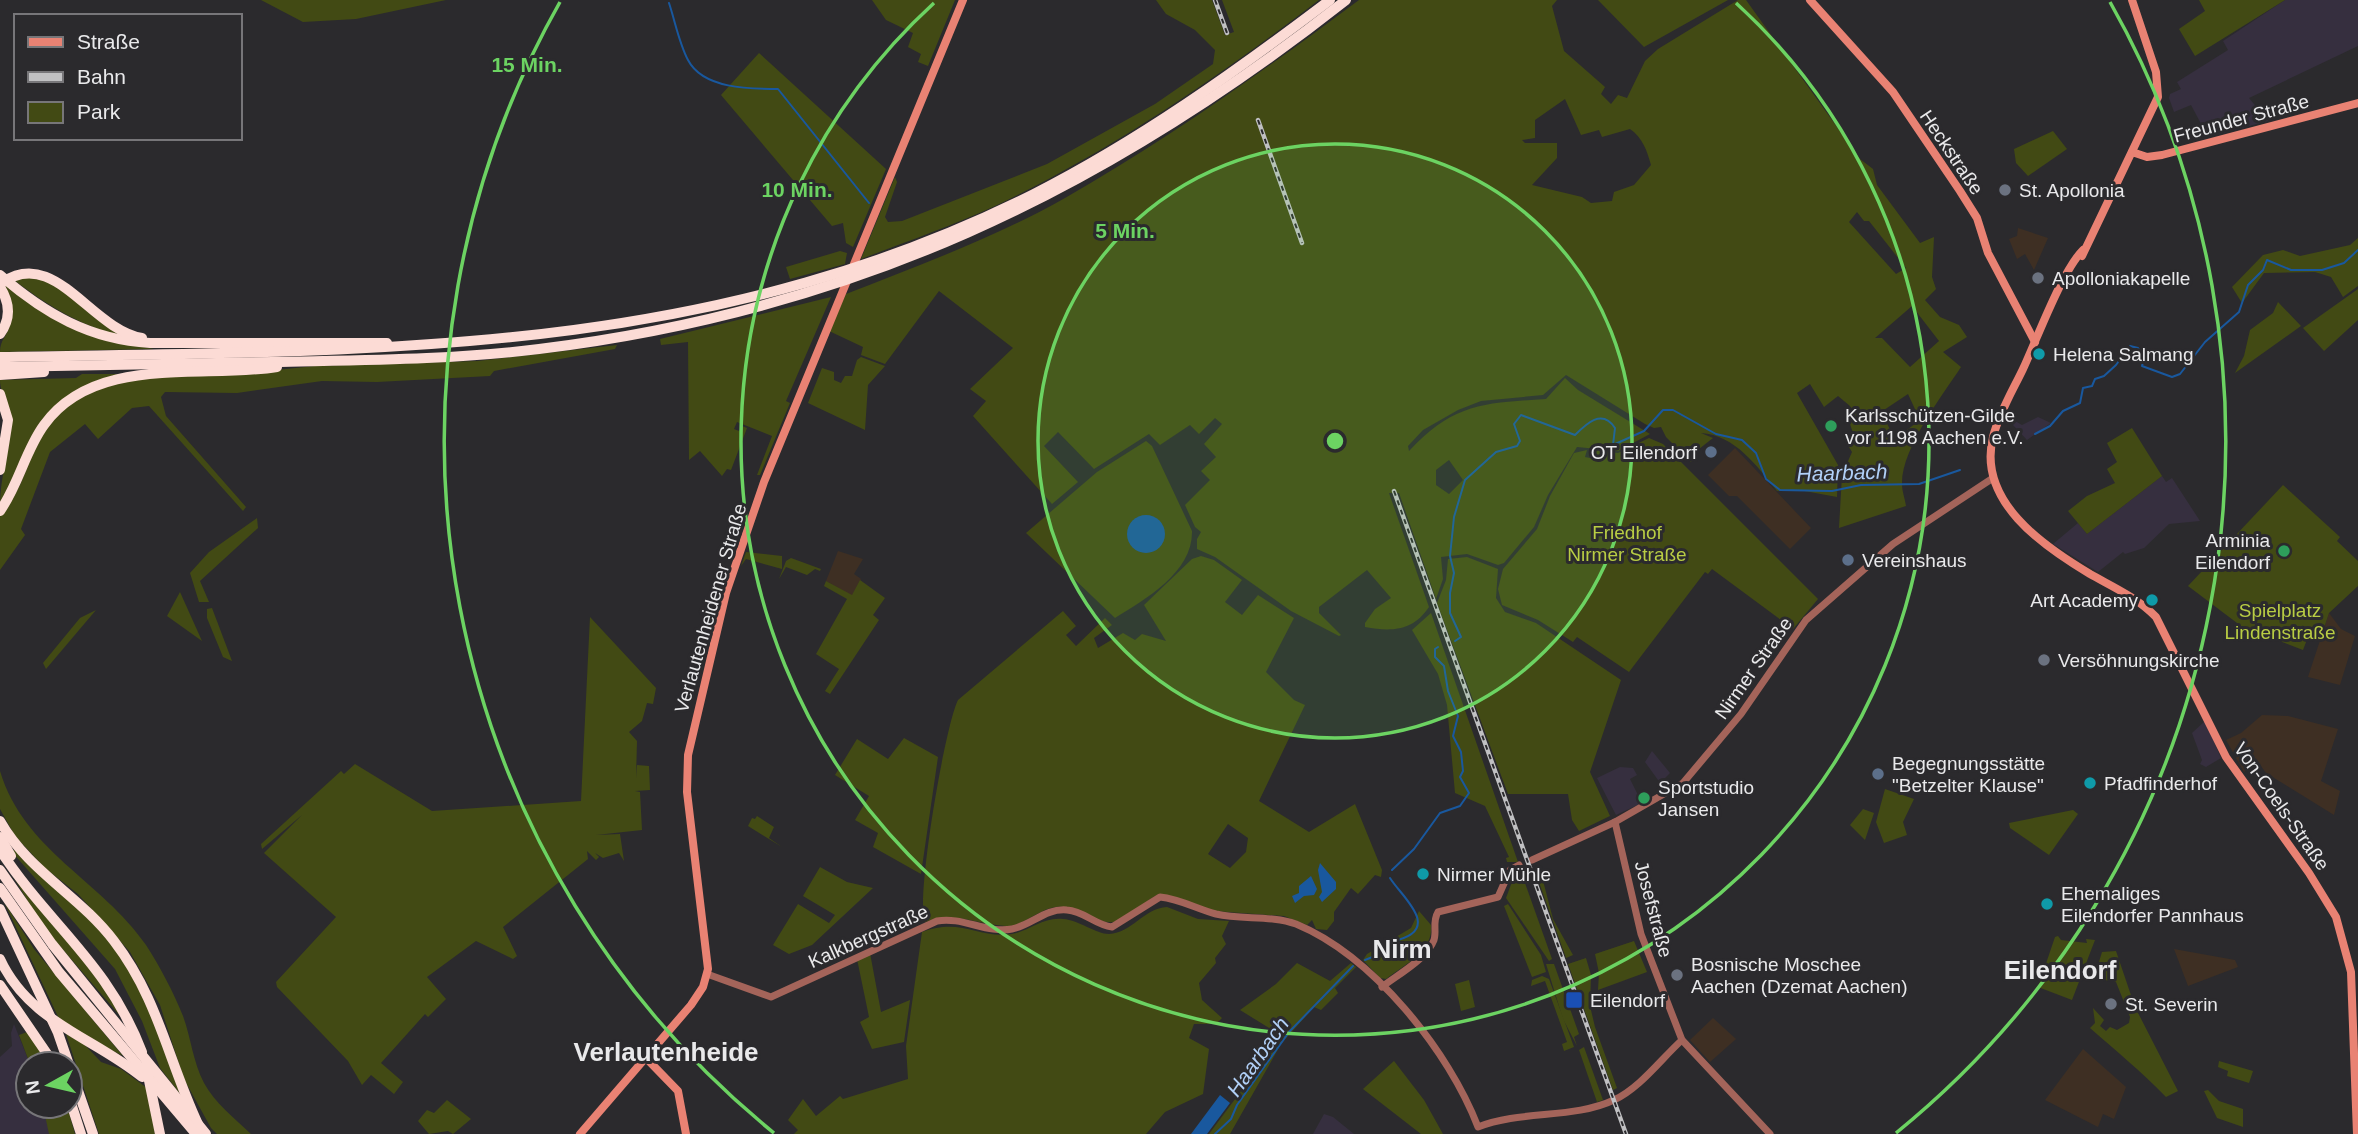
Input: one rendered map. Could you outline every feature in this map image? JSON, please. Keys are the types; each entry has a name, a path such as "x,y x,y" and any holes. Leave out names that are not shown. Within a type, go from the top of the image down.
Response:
{"highway":[{"path":"0,368 459,356 608,340 731,315 825,282 997,211 1105,156 1196,99 1330,0"},
{"path":"0,357 346,351 505,340 625,324 859,277 968,235 1111,162 1202,105 1346,0"},
{"path":"0,334 8,314 7,302 0,286 13,276 29,273 47,276 59,282 112,327 131,336 174,343"},
{"path":"0,275 49,313 92,333 133,342 342,341 412,346"},
{"path":"0,511 43,426 67,400 86,389 143,375 252,371 314,361"},
{"path":"0,375 110,366"},
{"path":"0,394 9,420 0,470"},
{"path":"0,821 26,858 96,921 131,964 155,1008 197,1129"},
{"path":"0,837 42,904"},
{"path":"0,850 96,966 126,1015 146,1065 160,1134"},
{"path":"0,870 52,944 197,1129"},
{"path":"0,888 47,957 159,1090 197,1129 206,1134"},
{"path":"0,909 58,1033 93,1134"},
{"path":"0,959 16,987 48,1019 119,1060 159,1090"},
{"path":"0,985 44,1050"}],"main road":[{"name":"Verlautenheidener Straße","path":"707,974 687,767 693,724 730,580 764,482 963,0"},
{"name":"Heckstraße","path":"1810,0 1893,92 1960,191 1977,218 1988,253 2036,342"},
{"name":"Von-Coels-Straße","path":"2133,0 2159,88 2155,102 2041,327 1993,439 1993,478 2008,506 2041,541 2140,602 2157,617 2227,757 2325,897 2343,937 2351,972 2357,1134"},
{"name":"Freunder Straße","path":"2132,152 2147,158 2162,155 2358,103"},
{"name":"Von-Coels-Straße","path":"2036,342 2054,312 2082,250"},
{"path":"2027,327 2041,327"},
{"path":"580,1134 698,996 707,974"},
{"path":"644,1056 678,1091 686,1134"}],"street":[{"name":"Nirmer Straße","path":"1532,860 1660,799 1692,775 1741,714 1799,629 1828,599 1893,544 1993,478"},
{"name":"Josefstraße","path":"1615,822 1641,934 1682,1040 1770,1134"},
{"path":"1382,986 1431,947 1435,937 1436,916 1444,910 1498,897 1510,870 1519,865"},
{"name":"Kalkbergstraße","path":"707,974 771,997 937,921 952,920 1009,930 1045,913 1065,910 1077,911 1101,925 1112,927 1160,897 1225,916 1294,924 1354,959 1382,986 1452,1070 1478,1127 1510,1117 1602,1105 1622,1096 1682,1040"}],"shaded area":[{"path":"2285,0 2358,0 2358,46 2249,98 2268,121 2208,137 2191,105 2174,112 2169,98 2170,94 2181,89 2177,82 2228,50 2223,41"},
{"path":"2018,228 2048,238 2034,270 2025,254 2017,259 2009,239 2017,236"},
{"path":"2038,417 2051,423 2027,440 2013,425 2015,421 2022,425"},
{"path":"1735,448 1811,528 1790,549 1737,496 1729,496 1708,475"},
{"path":"2162,476 2166,482 2172,478 2200,521 2169,524 2144,548 2125,554 2123,552 2098,572 2053,544 2078,523 2087,534"},
{"path":"838,551 863,559 854,574 861,579 852,596 826,581"},
{"path":"2329,613 2341,629 2355,636 2340,685 2308,677"},
{"path":"2262,715 2288,716 2338,729 2321,781 2340,791 2334,815 2266,773 2258,762 2244,772 2226,740 2241,733"},
{"path":"2205,721 2221,758 2206,767 2200,764 2202,760 2192,733"},
{"path":"1652,751 1670,773 1665,778 1673,787 1666,791 1645,762"},
{"path":"1620,767 1633,768 1637,775 1630,779 1642,803 1616,815 1597,778"},
{"path":"2174,949 2235,960 2238,967 2188,986"},
{"path":"1713,1018 1736,1039 1710,1062 1690,1040"},
{"path":"14,1024 24,1050 14,1050 14,1120 48,1120 51,1134 0,1134 0,1057 12,1046 11,1033"},
{"path":"2083,1049 2126,1087 2114,1119 2103,1114 2098,1127 2045,1100"},
{"path":"1324,1114 1333,1117 1354,1134 1313,1134"}],"green space":[{"path":"261,0 446,0 356,19 303,22"},
{"path":"872,0 955,0 928,66 918,62 921,54 908,47 913,33 886,20"},
{"path":"1156,0 1212,0 1225,35 1234,32 1222,0 1319,0 1202,85 1080,162 995,206 861,259 895,177 897,182 885,217 888,222 902,221 1047,164 1155,104 1213,64 1215,50 1195,30 1166,14"},
{"path":"1359,0 1557,0 1552,6 1564,51 1605,87 1601,94 1611,104 1618,95 1627,98 1645,61 1658,49 1738,0 1746,0 1860,159 1873,169 1877,185 1920,243 1934,237 1932,277 1936,289 1925,300 1940,317 1959,325 1967,337 1943,352 1961,367 1924,423 1908,455 1902,484 1906,506 1839,528 1842,475 1852,452 1844,439 1853,433 1846,412 1850,406 1838,396 1824,407 1810,384 1797,393 1838,465 1837,497 1799,490 1777,491 1744,453 1713,435 1701,433 1713,438 1699,449 1691,462 1666,437 1661,427 1654,428 1645,424 1566,375 1543,395 1481,401 1458,410 1423,430 1408,446 1409,451 1425,435 1456,415 1487,405 1546,399 1565,378 1578,390 1650,434 1618,451 1577,447 1548,495 1534,527 1504,563 1498,565 1467,554 1441,557 1443,579 1436,599 1399,493 1389,493 1429,607 1416,621 1401,628 1365,627 1375,609 1391,598 1367,570 1319,607 1319,613 1341,635 1339,636 1291,611 1215,557 1197,549 1197,539 1201,532 1195,527 1185,505 1210,480 1201,471 1216,457 1204,444 1222,424 1215,418 1199,434 1190,425 1160,445 1149,434 1094,469 1058,432 1044,446 1078,482 1052,504 973,416 986,401 970,389 1013,348 939,291 885,364 861,355 863,347 829,331 846,294 985,238 1065,198 1178,128","holes":["1565,99 1581,135 1599,130 1602,137 1630,129 1641,141 1651,165 1634,185 1614,192 1612,201 1591,203 1582,197 1532,185 1557,158 1557,143 1525,143 1522,140 1535,138 1535,120","1857,212 1864,221 1869,221 1906,268 1896,274 1849,222","1912,306 1939,341 1910,367 1882,338 1875,338","1908,394 1920,420 1895,439 1881,412","1449,460 1463,480 1449,494 1436,485 1436,470"]},
{"path":"1598,0 1728,0 1644,47"},
{"path":"2199,0 2285,0 2195,56 2179,29 2205,11"},
{"path":"759,53 886,169 853,247 846,243 843,223 832,226 721,95"},
{"path":"2053,131 2067,149 2028,176 2016,163 2014,149"},
{"path":"2358,238 2358,286 2343,297 2331,277 2315,272 2264,273 2242,303 2232,287 2263,255 2283,250 2300,256 2350,245"},
{"path":"840,251 847,253 845,264 790,279 786,267"},
{"path":"31,276 65,289 89,313 130,338 98,329 69,316 14,280"},
{"path":"7,283 104,340 154,349 0,352 11,320 4,286"},
{"path":"2358,289 2358,320 2324,351 2303,328"},
{"path":"831,297 786,401 790,403 760,475 757,475 772,436 737,422 734,429 739,431 742,426 747,428 731,470 727,469 722,476 700,451 689,460 688,342 661,345 660,339"},
{"path":"2278,302 2301,326 2235,373 2244,356 2250,330 2273,313"},
{"path":"617,345 615,349 494,371 490,376 377,382 322,381 237,393 165,392 161,397 166,416 246,507 243,511 149,406 132,408 98,439 85,424 50,452 21,529 25,535 0,570 0,516 20,485 39,438 62,408 98,387 153,377 315,366 478,361"},
{"path":"861,357 885,366 868,385 865,430 808,403 822,368 834,372 834,380 841,383 845,376 852,376 857,360"},
{"path":"82,374 131,374 98,380 58,404 0,504 11,427 10,413 0,380 76,378"},
{"path":"2132,428 2162,476 2087,534 2068,511 2087,496 2115,483 2107,469 2117,462 2107,443"},
{"name":"Friedhof Nirmer Straße","path":"1649,438 1663,444 1818,599 1793,629 1712,569 1708,574 1705,572 1629,672 1577,637 1573,642 1538,620 1502,605 1498,589 1503,569 1537,529 1550,496 1574,453 1587,450 1585,457 1590,458 1593,450 1618,453"},
{"path":"1146,441 1152,446 1192,531 1190,546 1185,559 1165,583 1115,618 1026,533 1097,472"},
{"name":"Arminia Eilendorf","path":"2283,485 2340,537 2337,541 2358,561 2358,586 2329,613 2320,640 2308,637 2303,650 2241,626 2188,586"},
{"path":"257,518 258,528 200,581 209,602 199,602 190,573 209,552"},
{"path":"746,552 782,556 782,569 746,559 741,566"},
{"path":"1201,556 1214,560 1242,580 1225,602 1242,615 1258,595 1294,618 1266,672 1294,700 1305,705 1259,801 1309,832 1355,804 1382,870 1381,877 1375,875 1358,894 1351,888 1334,912 1334,921 1327,930 1316,929 1312,920 1307,925 1284,916 1214,911 1159,894 1129,916 1111,922 1073,909 1056,907 1012,926 955,918 925,922 924,882 933,813 946,743 958,700 1063,611 1076,626 1066,635 1076,646 1105,618 1112,625 1094,638 1098,648 1123,633 1135,640 1142,634 1166,641 1144,605 1192,559","holes":["1228,824 1248,838 1246,852 1230,868 1208,854"]},
{"path":"1467,557 1498,569 1496,598 1505,612 1536,623 1621,680 1590,772 1610,816 1579,831 1572,820 1568,794 1508,794 1437,603 1446,580 1448,559"},
{"path":"791,558 821,569 815,569 807,575 786,567 779,579 786,561"},
{"path":"860,580 885,598 873,615 879,620 830,694 825,691 839,669 816,654 847,599 824,586 826,581 852,595"},
{"path":"180,592 202,641 167,616"},
{"path":"212,608 232,661 223,657 207,618 207,609"},
{"path":"96,610 46,669 43,663 80,618"},
{"path":"1431,613 1518,862 1507,862 1506,858 1509,857 1485,806 1455,793 1447,705 1438,674 1412,630"},
{"path":"590,617 656,688 653,704 647,703 642,721 629,732 637,741 636,778 637,765 649,766 650,790 635,791 640,792 642,830 596,835 620,834 624,861 619,853 603,858 595,853 599,857 596,860 587,851 588,859 503,927 517,956 513,959 476,941 427,977 446,999 428,1017 425,1014 381,1063 403,1082 394,1094 371,1075 362,1085 348,1061 277,987 276,982 336,917 264,853 302,815 262,849 261,844 341,771 344,774 355,764 432,811 581,801"},
{"path":"904,738 938,757 921,874 873,847 878,833 855,820 869,796 835,775 857,739 888,759"},
{"path":"0,771 11,799 27,823 65,864 128,922 146,945 179,1007 204,1083 219,1104 251,1134 217,1134 211,1128 184,1079 160,1005 130,952 78,894 45,868 15,836 0,809"},
{"path":"1885,789 1914,799 1903,822 1907,835 1884,843 1876,822"},
{"path":"1863,809 1874,813 1865,840 1850,825"},
{"path":"2073,810 2078,814 2049,855 2010,828 2009,823"},
{"path":"757,816 774,827 769,838 782,847 748,826 752,818"},
{"path":"15,849 109,938 137,978 181,1095 160,1068 142,1021 115,969 12,852"},
{"path":"6,864 111,996 121,1017 41,924"},
{"path":"820,867 847,882 873,888 812,945 789,954 773,945 798,904 829,923 835,915 803,896"},
{"path":"1520,869 1552,959 1549,961 1506,898 1516,871"},
{"path":"1535,871 1541,873 1553,919 1573,955 1566,958"},
{"path":"4,902 34,949 123,1056 62,1025"},
{"path":"1508,904 1541,955 1546,972 1532,977 1504,906"},
{"path":"1167,907 1198,919 1229,921 1222,936 1226,944 1215,958 1216,963 1199,983 1202,1000 1222,1018 1216,1024 1194,1024 1189,1038 1209,1049 1203,1094 1165,1112 1146,1134 794,1134 798,1130 788,1120 803,1099 816,1116 840,1096 843,1099 908,1079 906,1046 922,932 959,927 989,934 1012,934 1042,922 1063,919 1109,934 1125,930 1151,912"},
{"path":"1419,911 1431,925 1428,942 1409,962 1386,979 1380,978 1363,960 1367,954 1411,928"},
{"path":"2058,936 2061,940 2087,943 2086,939 2095,940 2072,1000 2038,987 2055,937"},
{"path":"1634,941 1647,972 1598,990 1599,973 1595,954"},
{"path":"2116,951 2135,1007 2178,1091 2166,1097 2090,1028 2095,1023 2093,1008 2104,1020 2100,1026 2106,1031 2110,1027 2117,1030 2129,1023 2130,1017 2116,982 2094,978 2102,952"},
{"path":"870,953 881,1012 910,1000 904,1042 872,1049 860,1022 869,1017 857,959"},
{"path":"1586,958 1591,975 1590,1006 1617,1088 1613,1090 1568,964"},
{"path":"1297,963 1330,981 1351,963 1356,967 1335,988 1338,993 1321,1010 1314,1007 1281,1044 1230,1134 1209,1134 1282,1036 1240,1010 1276,984"},
{"path":"1546,964 1554,964 1579,1034 1574,1037 1577,1046 1563,1019"},
{"path":"1542,976 1549,979 1574,1047 1564,1051 1562,1044 1567,1042 1545,981 1531,986 1532,980"},
{"path":"1469,980 1475,1007 1461,1011 1455,984"},
{"path":"27,1032 39,1050 25,1050 19,1035"},
{"path":"66,1034 83,1043 101,1062 121,1069 147,1088 155,1134 99,1134 84,1089 84,1050 71,1050"},
{"path":"1584,1047 1603,1100 1597,1102 1579,1050"},
{"path":"1394,1061 1424,1100 1443,1134 1421,1134 1363,1089"},
{"path":"2219,1061 2253,1071 2249,1083 2227,1076 2228,1071 2218,1067"},
{"path":"2208,1090 2219,1101 2243,1109 2243,1127 2217,1118 2204,1091"},
{"path":"447,1100 471,1119 453,1134 448,1131 429,1134 418,1121 427,1110 434,1113"},
{"path":"46,1120 71,1120 75,1134 49,1134"}],"water":[{"path":"1146,515 1160,520 1165,534 1160,548 1146,553 1132,548 1127,534 1132,520"},
{"path":"1320,863 1336,882 1336,889 1322,902 1319,897 1322,892 1318,870"},
{"path":"1311,876 1317,889 1314,895 1304,896 1295,903 1292,896 1299,893 1299,886"},
{"path":"1220,1095 1230,1103 1207,1134 1191,1134"}],"waterway":[{"path":"669,3 682,46 695,70 704,77 728,85 778,89 869,203"},
{"name":"Haarbach","path":"2035,434 2050,426 2063,411 2080,403 2083,388 2092,386 2095,379 2104,376 2130,346 2138,348 2144,358 2142,366 2172,377 2180,374 2205,342 2239,312 2248,285 2263,270 2267,260 2291,270 2322,270 2344,263 2358,250"},
{"name":"Haarbach","path":"1455,641 1461,637 1450,613 1454,573 1450,556 1454,517 1465,480 1496,452 1517,446 1520,441 1514,424 1521,415 1575,435 1594,420 1605,419 1615,428 1613,445 1644,431 1663,410 1673,410 1716,434 1742,440 1756,453 1766,479 1780,490 1832,491 1861,485 1919,484 1960,470"},
{"name":"Haarbach","path":"1392,870 1414,849 1440,813 1460,806 1469,793 1460,777 1463,771 1461,752 1453,736 1458,716 1448,691 1444,666 1435,657 1435,649 1438,647"},
{"name":"Haarbach","path":"1365,960 1392,949 1398,940 1411,935 1417,928 1415,911 1390,878"},
{"name":"Haarbach","path":"1215,1134 1231,1119 1237,1105 1289,1032 1353,966"}],"railway":[{"path":"1215,0 1227,33"},
{"path":"1258,120 1302,243"},
{"path":"1394,491 1626,1134"}],"place":[{"name":"St. Apollonia","path":"2005,190"},
{"name":"Apolloniakapelle","path":"2038,278"},
{"name":"Helena Salmang","path":"2039,354"},
{"name":"Karlsschützen-Gilde vor 1198 Aachen e.V.","path":"1831,426"},
{"name":"OT Eilendorf","path":"1711,452"},
{"name":"Arminia Eilendorf","path":"2284,551"},
{"name":"Vereinshaus","path":"1848,560"},
{"name":"Art Academy","path":"2152,600"},
{"name":"Versöhnungskirche","path":"2044,660"},
{"name":"Begegnungsstätte \"Betzelter Klause\"","path":"1878,774"},
{"name":"Pfadfinderhof","path":"2090,783"},
{"name":"Sportstudio Jansen","path":"1644,798"},
{"name":"Nirmer Mühle","path":"1423,874"},
{"name":"Ehemaliges Eilendorfer Pannhaus","path":"2047,904"},
{"name":"Bosnische Moschee Aachen (Dzemat Aachen)","path":"1677,975"},
{"name":"Eilendorf","path":"1574,1000"},
{"name":"St. Severin","path":"2111,1004"}],"district":[{"name":"Nirm","path":"1402,949"},
{"name":"Eilendorf","path":"2060,970"},
{"name":"Verlautenheide","path":"666,1052"}],"park label":[{"name":"Spielplatz Lindenstraße","path":"2280,621"}]}
